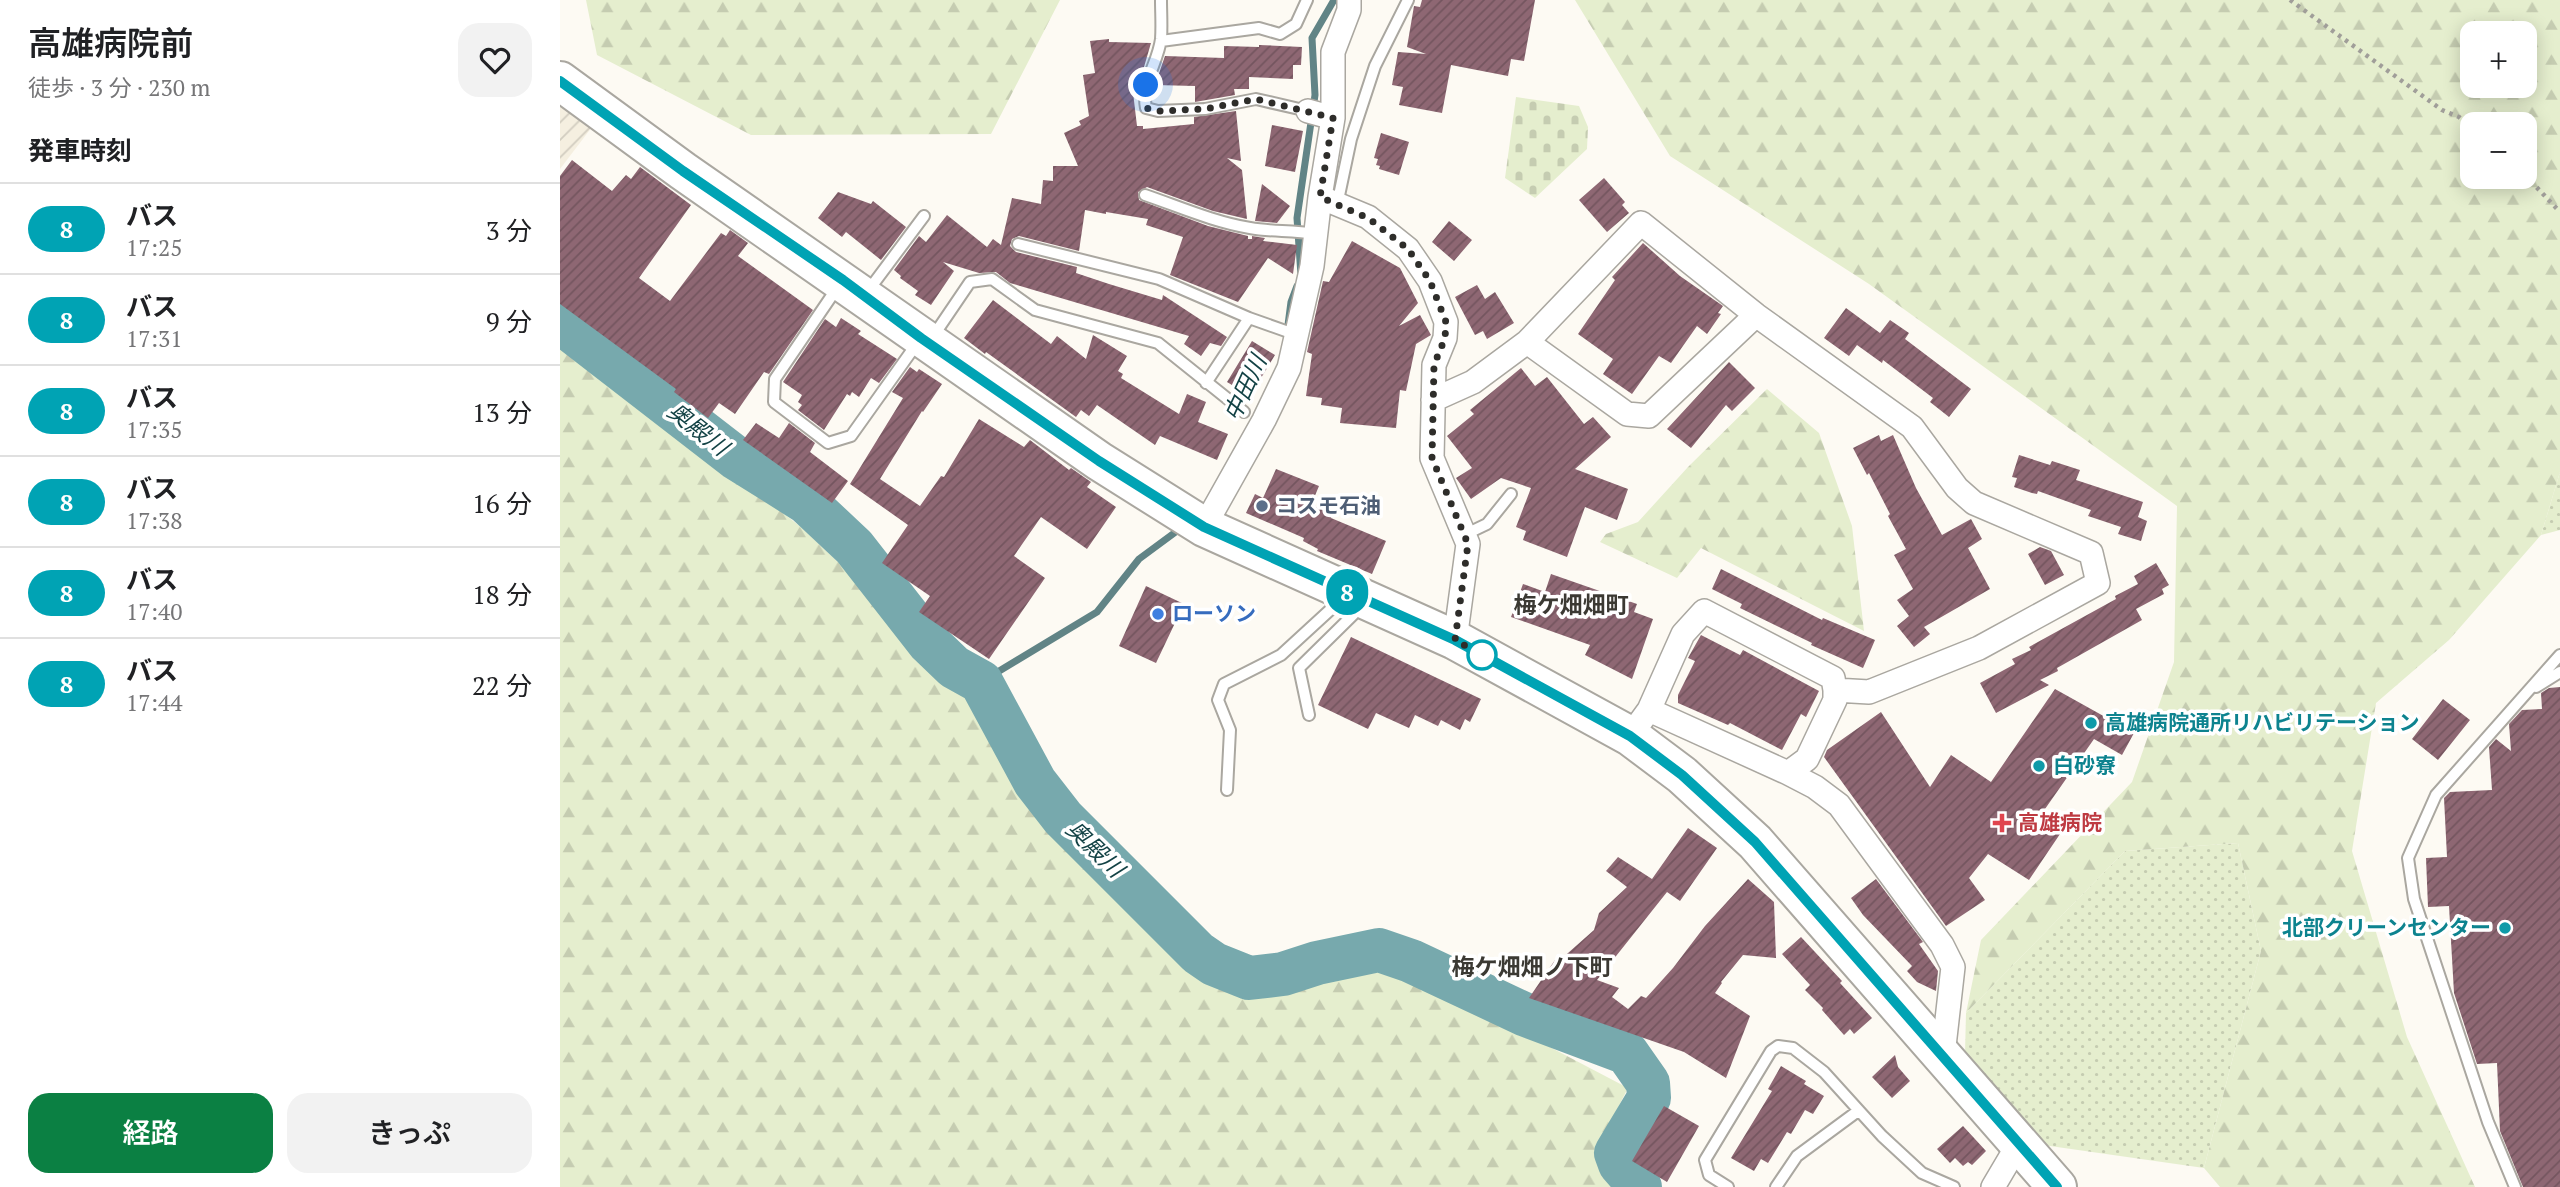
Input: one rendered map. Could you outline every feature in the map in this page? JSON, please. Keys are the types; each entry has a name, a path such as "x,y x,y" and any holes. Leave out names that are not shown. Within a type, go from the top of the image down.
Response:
{"highway":[{"path":"560,80 683,171 1099,461 1196,522 1639,723 1682,775 1755,842 2057,1187"}],"street":[{"path":"1196,522 1255,417 1289,368 1312,266 1315,234 1329,202 1321,115 1333,52 1349,10 1349,0"},
{"path":"1329,202 1368,218 1408,249 1430,281 1446,322 1447,331 1434,365 1432,458 1468,544 1455,640"},
{"path":"1433,400 1473,382 1527,342 1641,223 1756,315 1912,427 1957,488 1974,503 2091,553 2098,583 1979,648 1869,692 1835,690"},
{"path":"1527,342 1627,414 1649,416 1756,315"},
{"path":"1788,772 1807,759 1835,700 1833,678 1704,611 1683,634 1639,723 1788,772 1839,805 1942,946 1953,967 1943,1055"},
{"path":"1993,1187 2019,1143"}],"lane":[{"path":"1161,0 1161,41 1146,85 1146,108 1158,111 1205,109 1256,99 1321,115"},
{"path":"1161,41 1259,28 1280,34 1296,24 1307,0"},
{"path":"1329,202 1375,66 1408,0"},
{"path":"1146,195 1234,225 1315,234"},
{"path":"924,216 854,288 775,379 774,402 828,443 851,436 970,282 992,279 1035,310 1158,343 1206,383 1255,417"},
{"path":"1018,244 1159,279 1249,318 1297,335"},
{"path":"1206,383 1249,318"},
{"path":"1464,535 1487,524 1511,494"},
{"path":"1308,715 1299,668 1358,597"},
{"path":"1227,790 1230,730 1218,700 1224,684 1281,655 1358,597"},
{"path":"2515,1187 2488,1122 2419,912 2408,858 2436,795 2560,655"},
{"path":"2525,694 2560,672"},
{"path":"1728,1187 1709,1175 1704,1160 1771,1051 1778,1046 1793,1048 1824,1072 1858,1111 1922,1173 1954,1187"},
{"path":"1776,1187 1797,1156 1858,1111"}],"path":[{"path":"2290,0 2442,110 2460,118"},
{"path":"2537,188 2560,212"}],"shaded area":[{"path":"560,103 592,127 560,169"}],"green space":[{"path":"586,0 1060,0 991,134 751,135 597,55"},
{"path":"1575,0 2560,0 2560,472 2541,535 2449,640 2376,703 2352,851 2407,1037 2475,1187 2220,1187 2204,1168 2261,951 2238,843 2125,851 1966,1013 1981,940 2132,782 2174,662 2177,506 1869,284 1670,156"},
{"path":"1516,97 1579,106 1588,127 1587,149 1535,198 1505,178"},
{"path":"560,336 802,528 948,666 1000,732 1139,892 1192,961 1241,973 1347,957 1409,973 1628,1088 1596,1150 1625,1187 560,1187"},
{"path":"1767,389 1819,433 1852,526 1864,631 1701,548 1677,578 1600,542 1606,534 1638,522 1688,467"},
{"path":"2560,472 2560,530 2541,535"},
{"path":"2238,843 2261,951 2204,1168 2043,1145 1965,1054 1966,1013 2125,851"}],"building":[{"path":"1422,0 1535,0 1524,61 1511,59 1508,76 1451,65 1442,113 1399,105 1403,87 1392,85 1398,52 1426,54 1407,47 1414,6 1420,7"},
{"path":"1109,39 1109,42 1151,43 1139,84 1132,84 1137,126 1143,126 1143,129 1194,124 1194,117 1236,111 1241,161 1227,158 1242,170 1247,219 1213,211 1147,187 1138,192 1139,200 1208,226 1248,236 1248,239 1252,239 1252,236 1265,238 1263,241 1297,245 1293,274 1268,258 1238,302 1170,275 1183,237 1146,225 1148,219 1106,212 1085,210 1079,251 1019,236 1012,239 1010,246 1016,252 1077,267 1076,273 1109,284 1162,300 1163,295 1227,337 1221,346 1210,343 1201,356 1184,344 1189,336 1010,283 996,272 979,273 943,262 954,271 931,305 915,295 918,291 894,270 919,236 926,242 947,215 987,247 993,239 1001,245 1012,198 1041,204 1043,180 1053,181 1053,166 1078,166 1064,133 1081,125 1079,121 1089,116 1083,75 1095,73 1090,41"},
{"path":"1224,46 1302,47 1301,65 1293,65 1293,79 1249,77 1249,89 1234,89 1235,95 1195,102 1195,86 1155,85 1165,56 1224,58"},
{"path":"1272,125 1303,131 1295,172 1265,166"},
{"path":"1381,133 1409,142 1399,175 1379,169 1380,166 1376,165 1378,159 1374,158"},
{"path":"572,160 612,191 626,175 631,179 640,167 691,205 639,278 670,301 721,233 726,236 730,230 748,243 738,256 813,310 769,374 764,372 735,414 719,403 708,418 674,392 676,389 560,304 560,176"},
{"path":"1604,178 1625,202 1622,205 1629,213 1607,232 1579,200"},
{"path":"1262,184 1290,206 1277,223 1255,221"},
{"path":"838,192 871,204 873,201 906,227 881,260 846,232 842,237 818,218"},
{"path":"1449,221 1472,240 1454,261 1432,242"},
{"path":"1352,241 1400,268 1418,303 1399,326 1420,315 1431,335 1416,344 1406,391 1400,390 1396,428 1340,423 1342,408 1321,405 1322,398 1306,396 1312,354 1307,352 1323,281 1329,282"},
{"path":"1643,243 1680,276 1723,306 1718,313 1721,314 1707,334 1697,326 1671,363 1659,356 1632,394 1603,374 1613,359 1578,334 1615,280 1612,277"},
{"path":"1477,285 1485,299 1495,292 1514,323 1487,339 1483,331 1475,335 1455,297"},
{"path":"993,300 1051,344 1057,336 1086,359 1093,335 1127,356 1118,371 1123,374 1121,378 1179,414 1187,394 1206,402 1198,422 1228,434 1217,460 1160,436 1155,445 1097,405 1089,416 1081,410 1076,417 986,352 985,354 964,338"},
{"path":"1846,308 1880,333 1890,320 1909,333 1905,339 1971,389 1949,417 1930,402 1933,398 1883,360 1882,363 1857,345 1849,356 1824,338"},
{"path":"841,318 861,331 858,334 897,359 879,383 871,378 859,397 852,392 850,396 847,394 824,430 798,410 802,405 798,402 802,395 783,382 825,319 836,327"},
{"path":"1252,341 1275,355 1250,396 1227,382"},
{"path":"1729,362 1755,388 1732,411 1726,405 1691,448 1667,429"},
{"path":"910,367 917,372 919,369 942,384 880,479 920,506 941,476 944,477 979,419 1024,447 1030,440 1069,470 1071,468 1091,482 1087,487 1116,507 1087,549 1041,517 1014,556 1045,578 989,659 919,612 930,596 882,563 908,525 850,484 903,398 892,392"},
{"path":"1521,368 1535,386 1547,377 1584,424 1593,417 1611,437 1575,469 1628,489 1617,520 1585,507 1567,557 1523,540 1526,531 1516,527 1531,488 1501,478 1471,499 1456,478 1472,468 1447,436 1474,414 1470,410"},
{"path":"756,423 779,438 789,423 815,443 810,452 848,481 832,503 743,440"},
{"path":"1879,435 1881,441 1893,435 1916,488 1942,535 1971,519 1982,539 1968,548 1990,589 1924,627 1930,634 1914,647 1897,626 1909,616 1897,600 1913,589 1894,555 1906,549 1869,473 1867,475 1853,448"},
{"path":"2019,455 2050,465 2052,461 2080,470 2076,480 2143,502 2138,517 2147,521 2141,541 2118,534 2121,527 2088,516 2091,510 2038,491 2037,494 2014,487 2017,478 2012,477"},
{"path":"1276,469 1319,486 1311,505 1332,514 1331,518 1386,541 1372,574 1317,551 1318,549 1303,541 1304,538 1246,513 1255,494 1263,498"},
{"path":"2040,547 2051,551 2064,575 2045,585 2028,554"},
{"path":"2156,563 2169,585 2162,589 2164,594 2136,609 2142,620 2057,668 2058,671 2040,680 2049,685 1996,713 1980,683 2015,664 2012,659 2031,650 2029,647 2138,584 2134,576"},
{"path":"1721,569 1822,620 1823,618 1875,640 1863,668 1811,645 1812,643 1740,608 1742,604 1712,589"},
{"path":"1551,574 1637,604 1634,612 1653,619 1632,679 1585,655 1590,645 1511,617 1523,584 1545,592"},
{"path":"1146,586 1184,604 1156,663 1119,646"},
{"path":"1701,635 1740,655 1743,650 1819,691 1806,717 1801,714 1782,750 1730,723 1728,725 1678,703 1678,695 1695,661 1688,658"},
{"path":"1351,637 1481,699 1470,722 1465,719 1460,730 1441,720 1438,726 1415,715 1409,728 1376,713 1368,729 1318,705"},
{"name":"北部クリーンセンター","path":"2560,687 2560,1187 2523,1187 2500,1131 2497,1063 2477,1064 2454,993 2449,906 2428,907 2426,858 2447,857 2444,798 2450,792 2492,790 2489,747 2496,739 2511,751 2509,724 2522,710 2542,709 2541,693 2549,688"},
{"name":"高雄病院","path":"2055,689 2134,733 2122,755 2094,739 2038,819 2060,834 2029,880 1988,854 1969,878 1985,900 1946,926 1824,757 1827,750 1881,712 1930,787 1951,755 1991,782"},
{"path":"2443,699 2470,720 2438,760 2412,739"},
{"path":"1688,828 1717,848 1680,901 1667,892 1597,980 1619,988 1612,997 1628,1009 1641,996 1646,998 1748,879 1774,902 1776,958 1743,955 1715,993 1750,1016 1726,1078 1684,1052 1529,998 1555,960 1559,961 1594,930 1599,913 1627,887 1606,871 1618,857 1652,879"},
{"path":"1876,879 1923,942 1919,944 1938,971 1936,991 1917,982 1907,971 1912,966 1863,915 1851,898"},
{"path":"1801,937 1872,1018 1854,1034 1850,1029 1844,1035 1805,990 1810,985 1782,954"},
{"path":"1895,1055 1898,1067 1910,1081 1892,1098 1872,1077"},
{"path":"1781,1066 1824,1096 1813,1114 1805,1110 1791,1134 1787,1132 1768,1163 1761,1159 1754,1171 1731,1158 1772,1091 1768,1089"},
{"path":"1664,1106 1699,1126 1667,1182 1632,1161"},
{"path":"1963,1126 1986,1151 1972,1165 1968,1162 1963,1166 1955,1158 1950,1163 1937,1149"}],"waterway":[{"name":"中田川","path":"1301,275 1297,218 1315,95 1312,38 1334,0"},
{"name":"中田川","path":"1288,325 1291,302 1297,286"},
{"name":"奥殿川","path":"560,322 736,458 806,502 854,547 929,643 954,667 981,682 1035,782 1063,818 1198,953 1214,964 1249,978 1283,974 1317,963 1379,950 1411,961 1526,1015 1627,1053 1648,1083 1649,1098 1616,1153 1620,1164 1640,1187"},
{"name":"中田川","path":"981,682 1097,612 1139,559 1181,528"}],"bus line":[{"name":"8","path":"560,81 921,338 1099,461 1204,527 1455,640 1630,736 1682,775 1755,842 2057,1187"}],"place":[{"name":"コスモ石油","path":"1262,506"},
{"name":"ローソン","path":"1158,614"},
{"name":"高雄病院通所リハビリテーション","path":"2091,723"},
{"name":"白砂寮","path":"2039,766"},
{"name":"高雄病院","path":"2002,823"},
{"name":"北部クリーンセンター","path":"2505,928"}],"district":[{"name":"梅ケ畑畑町","path":"1571,605"},
{"name":"梅ケ畑畑ノ下町","path":"1532,967"}],"route":[{"path":"1146,85 1146,108 1158,111 1205,109 1256,99 1333,118 1320,197 1368,218 1393,236 1408,249 1430,281 1447,331 1434,365 1432,458 1468,544 1455,640 1482,655"}]}
